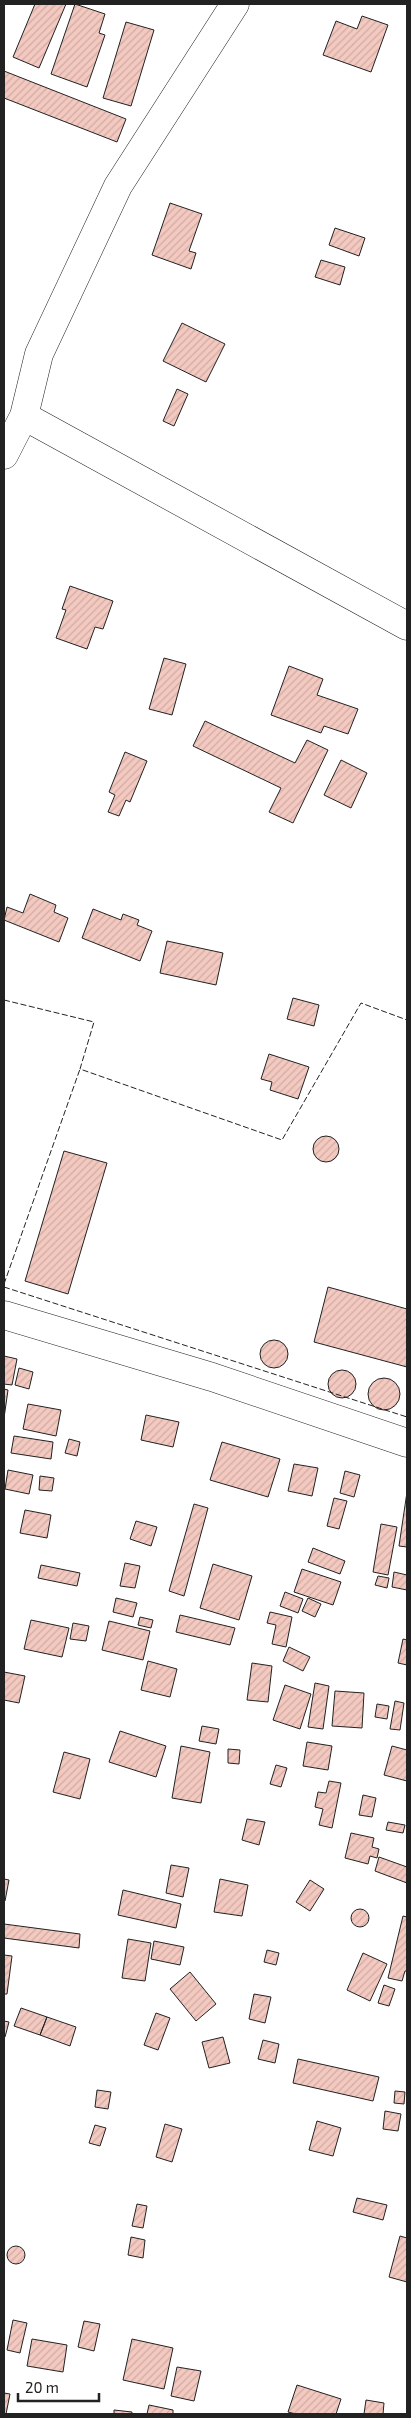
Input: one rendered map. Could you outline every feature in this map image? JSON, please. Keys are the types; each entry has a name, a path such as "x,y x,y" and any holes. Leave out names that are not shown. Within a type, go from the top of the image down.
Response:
{"street":[{"path":"4,455 24,416 39,354 118,186 235,4"},
{"path":"24,416 407,626"},
{"path":"4,1315 212,1377 407,1442"}],"building":[{"path":"35,4 66,4 39,68 13,57"},
{"path":"75,4 105,14 99,33 105,35 87,87 51,74"},
{"path":"362,16 388,25 371,72 323,55 336,21 357,29"},
{"path":"126,22 154,30 131,106 103,98"},
{"path":"4,71 126,119 117,142 4,98"},
{"path":"170,203 202,214 189,251 196,253 191,269 152,255"},
{"path":"335,228 365,238 359,256 329,245"},
{"path":"321,260 345,267 340,285 315,277"},
{"path":"182,323 225,344 206,382 163,361"},
{"path":"177,389 188,394 174,426 163,421"},
{"path":"70,586 113,601 103,629 95,627 87,649 56,638 66,610 62,609"},
{"path":"164,658 186,664 172,715 149,709"},
{"path":"289,666 323,679 317,695 358,709 348,734 324,726 321,733 271,715"},
{"path":"205,721 295,763 307,740 328,750 293,823 269,812 281,788 193,746"},
{"path":"125,752 147,761 130,802 126,800 119,816 108,812 115,795 109,792"},
{"path":"341,760 367,773 351,808 324,795"},
{"path":"30,894 56,905 54,912 68,918 59,942 4,920 7,907 23,913"},
{"path":"93,909 121,920 123,914 139,920 137,925 152,931 140,961 82,938"},
{"path":"167,941 223,953 216,985 160,973"},
{"path":"293,998 319,1005 314,1026 287,1019"},
{"path":"269,1054 309,1067 298,1099 270,1090 272,1082 261,1079"},
{"path":"326,1136 335,1140 339,1149 335,1158 326,1162 317,1158 313,1149 317,1140"},
{"path":"64,1151 107,1163 68,1294 25,1281"},
{"path":"328,1287 407,1309 407,1367 314,1342"},
{"path":"274,1340 284,1344 288,1354 284,1364 274,1368 264,1364 260,1354 264,1344"},
{"path":"4,1356 17,1359 12,1385 4,1384"},
{"path":"19,1368 33,1372 29,1389 15,1385"},
{"path":"342,1370 352,1374 356,1384 352,1394 342,1398 332,1394 328,1384 332,1374"},
{"path":"384,1378 396,1382 400,1394 396,1406 384,1410 372,1406 368,1394 372,1382"},
{"path":"4,1389 8,1390 4,1418"},
{"path":"28,1404 61,1410 56,1436 23,1429"},
{"path":"146,1415 179,1422 173,1447 141,1440"},
{"path":"14,1436 53,1442 51,1459 11,1453"},
{"path":"69,1439 80,1442 77,1456 65,1453"},
{"path":"222,1442 280,1459 268,1497 210,1480"},
{"path":"294,1464 318,1468 312,1496 288,1491"},
{"path":"8,1470 33,1475 29,1494 5,1489"},
{"path":"345,1471 360,1475 354,1497 340,1493"},
{"path":"40,1476 54,1478 52,1491 39,1490"},
{"path":"407,1492 407,1547 399,1546"},
{"path":"334,1498 347,1501 339,1529 327,1526"},
{"path":"194,1504 208,1508 184,1596 169,1591"},
{"path":"25,1510 51,1515 47,1538 20,1533"},
{"path":"136,1521 157,1527 151,1546 130,1539"},
{"path":"381,1524 397,1527 388,1575 373,1572"},
{"path":"313,1548 345,1561 340,1574 308,1562"},
{"path":"125,1563 140,1566 135,1588 120,1586"},
{"path":"213,1564 252,1576 239,1620 200,1608"},
{"path":"41,1565 80,1573 77,1586 38,1578"},
{"path":"302,1569 341,1582 333,1605 294,1592"},
{"path":"394,1572 407,1575 407,1590 392,1587"},
{"path":"378,1576 389,1578 387,1588 375,1585"},
{"path":"285,1592 303,1599 298,1613 280,1606"},
{"path":"116,1598 137,1603 133,1617 113,1612"},
{"path":"308,1598 321,1604 315,1617 302,1611"},
{"path":"270,1612 292,1617 286,1647 272,1644 276,1625 267,1623"},
{"path":"180,1615 235,1628 230,1645 176,1632"},
{"path":"140,1617 153,1620 151,1628 138,1625"},
{"path":"31,1620 69,1628 62,1657 24,1649"},
{"path":"109,1621 150,1631 143,1660 102,1650"},
{"path":"73,1623 89,1626 86,1641 70,1639"},
{"path":"403,1639 407,1640 407,1665 398,1663"},
{"path":"289,1647 310,1657 303,1671 283,1661"},
{"path":"148,1661 177,1669 170,1697 141,1690"},
{"path":"252,1663 272,1666 268,1702 247,1700"},
{"path":"4,1672 25,1676 19,1703 4,1700"},
{"path":"315,1683 329,1686 323,1729 308,1727"},
{"path":"285,1685 311,1694 300,1729 273,1720"},
{"path":"335,1691 364,1693 362,1728 332,1726"},
{"path":"395,1701 404,1703 400,1730 390,1729"},
{"path":"377,1704 389,1706 387,1719 375,1717"},
{"path":"202,1726 219,1729 216,1744 199,1741"},
{"path":"120,1731 166,1746 156,1777 109,1762"},
{"path":"307,1742 332,1746 328,1770 303,1766"},
{"path":"181,1746 210,1752 201,1803 172,1798"},
{"path":"392,1746 407,1750 407,1781 384,1775"},
{"path":"228,1749 240,1750 239,1764 228,1763"},
{"path":"64,1752 90,1759 80,1799 53,1792"},
{"path":"276,1765 287,1768 281,1787 270,1784"},
{"path":"329,1781 341,1783 332,1828 319,1825 323,1809 315,1807 318,1792 326,1793"},
{"path":"363,1795 376,1798 372,1817 359,1815"},
{"path":"247,1819 265,1822 259,1845 242,1840"},
{"path":"388,1822 405,1825 403,1833 386,1830"},
{"path":"351,1833 374,1838 372,1847 379,1849 377,1858 370,1856 368,1864 345,1858"},
{"path":"379,1857 407,1867 407,1883 375,1871"},
{"path":"171,1865 189,1868 183,1897 166,1893"},
{"path":"4,1879 9,1880 5,1901 4,1901"},
{"path":"220,1879 248,1885 242,1916 214,1912"},
{"path":"310,1880 324,1889 310,1911 296,1902"},
{"path":"123,1890 181,1904 176,1928 118,1915"},
{"path":"360,1909 366,1912 369,1918 366,1924 360,1927 354,1924 351,1918 354,1912"},
{"path":"403,1916 407,1917 407,1971 405,1971 402,1981 388,1978"},
{"path":"4,1924 80,1934 79,1948 4,1938"},
{"path":"128,1939 151,1943 145,1981 122,1978"},
{"path":"154,1941 184,1947 180,1965 151,1959"},
{"path":"267,1950 279,1953 276,1965 264,1962"},
{"path":"363,1953 387,1964 370,2001 347,1990"},
{"path":"4,1955 12,1956 7,1994 4,1994"},
{"path":"190,1972 216,2004 196,2021 170,1989"},
{"path":"384,1985 395,1989 389,2006 378,2003"},
{"path":"254,1994 271,1997 265,2023 249,2019"},
{"path":"21,2008 47,2017 40,2035 14,2026"},
{"path":"156,2013 170,2018 158,2050 144,2045"},
{"path":"47,2017 76,2027 70,2046 40,2035"},
{"path":"4,2021 9,2022 5,2037 4,2037"},
{"path":"223,2037 230,2063 209,2068 202,2042"},
{"path":"263,2040 279,2044 275,2063 258,2059"},
{"path":"298,2059 379,2077 373,2101 293,2083"},
{"path":"97,2090 111,2092 108,2109 95,2107"},
{"path":"395,2091 405,2092 404,2104 394,2103"},
{"path":"385,2111 401,2114 398,2131 383,2129"},
{"path":"317,2121 341,2128 333,2156 309,2150"},
{"path":"165,2124 182,2129 172,2162 156,2157"},
{"path":"95,2125 106,2128 100,2146 89,2143"},
{"path":"357,2198 387,2205 383,2220 353,2212"},
{"path":"137,2204 147,2206 143,2228 132,2226"},
{"path":"400,2236 407,2238 407,2282 389,2277"},
{"path":"131,2237 145,2240 143,2258 128,2255"},
{"path":"16,2246 24,2251 25,2255 20,2263 16,2264 8,2259 7,2255 12,2247"},
{"path":"13,2320 27,2323 20,2353 7,2350"},
{"path":"84,2321 100,2324 94,2351 78,2347"},
{"path":"32,2339 67,2345 63,2372 27,2366"},
{"path":"132,2339 173,2348 164,2389 123,2380"},
{"path":"177,2367 201,2371 194,2401 171,2396"},
{"path":"297,2385 341,2399 336,2414 296,2414 288,2412"},
{"path":"4,2393 10,2394 6,2414 4,2414"},
{"path":"366,2400 384,2403 383,2414 364,2414"},
{"path":"149,2405 173,2410 173,2414 147,2414"},
{"path":"114,2410 132,2412 132,2414 114,2414"}],"fence":[{"path":"4,1000 94,1022 80,1069 282,1140 361,1003 407,1020"},
{"path":"4,1284 80,1069"},
{"path":"4,1287 407,1417"}]}
